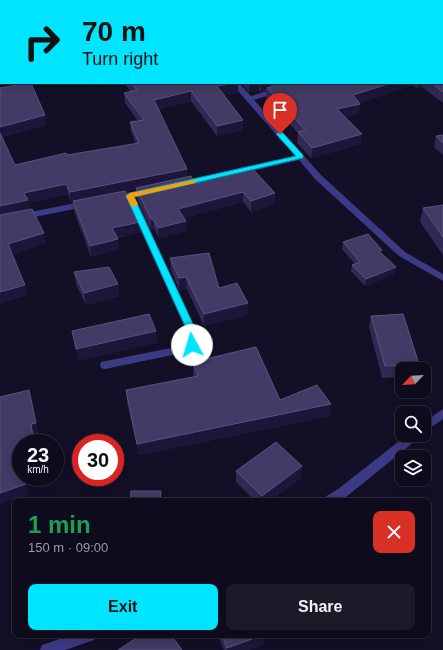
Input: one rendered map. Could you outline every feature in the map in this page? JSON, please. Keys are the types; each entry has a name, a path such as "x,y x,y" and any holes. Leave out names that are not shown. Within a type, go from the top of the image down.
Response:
{"street":[{"path":"236,84 318,177 402,254 443,278"},
{"path":"249,99 300,84"},
{"path":"176,186 301,157"},
{"path":"108,200 160,189"},
{"path":"105,365 183,349 192,345 195,339 130,196"},
{"path":"0,221 94,202"},
{"path":"431,422 443,413"},
{"path":"334,498 406,442"},
{"path":"47,650 81,638"}],"building":[{"path":"31,84 45,115 0,127 0,88"},
{"path":"132,84 231,84 217,86 243,120 217,126 191,91 154,100 187,169 70,192 66,184 24,193 28,200 0,206 0,133 15,165 66,153 67,155 139,143 130,122 144,120 124,93 137,90"},
{"path":"278,84 388,84 353,95 360,104 337,109 362,134 312,148 298,132 305,130 267,88"},
{"path":"433,84 443,84 443,92"},
{"path":"443,135 443,143 436,136"},
{"path":"251,167 275,193 251,201 243,192 178,209 186,221 158,228 153,219 151,219 136,188 191,176 195,184"},
{"path":"125,191 140,222 112,228 118,239 90,246 73,201"},
{"path":"443,205 443,237 423,208"},
{"path":"32,209 44,233 8,244 25,285 0,292 0,215"},
{"path":"368,234 382,250 379,251 396,267 366,279 352,265 360,262 343,242"},
{"path":"209,253 219,288 237,283 248,303 204,314 186,277 179,278 170,258"},
{"path":"109,267 118,284 84,293 74,272"},
{"path":"149,314 156,331 76,349 72,331"},
{"path":"403,314 418,362 395,362 395,365 385,366 371,316"},
{"path":"256,347 280,400 317,385 331,404 137,444 126,390 198,376 193,362"},
{"path":"29,390 36,423 31,424 33,434 12,434 12,486 20,486 0,493 0,397"},
{"path":"276,442 302,466 262,496 236,471"},
{"path":"131,491 161,491 160,498 130,498"},
{"path":"136,638 173,638 182,650 118,650"},
{"path":"223,638 255,638 227,648"}],"slow traffic":[{"path":"134,204 130,196 193,182"}],"route":[{"path":"192,345 195,339 130,196 301,157 280,134"}]}
